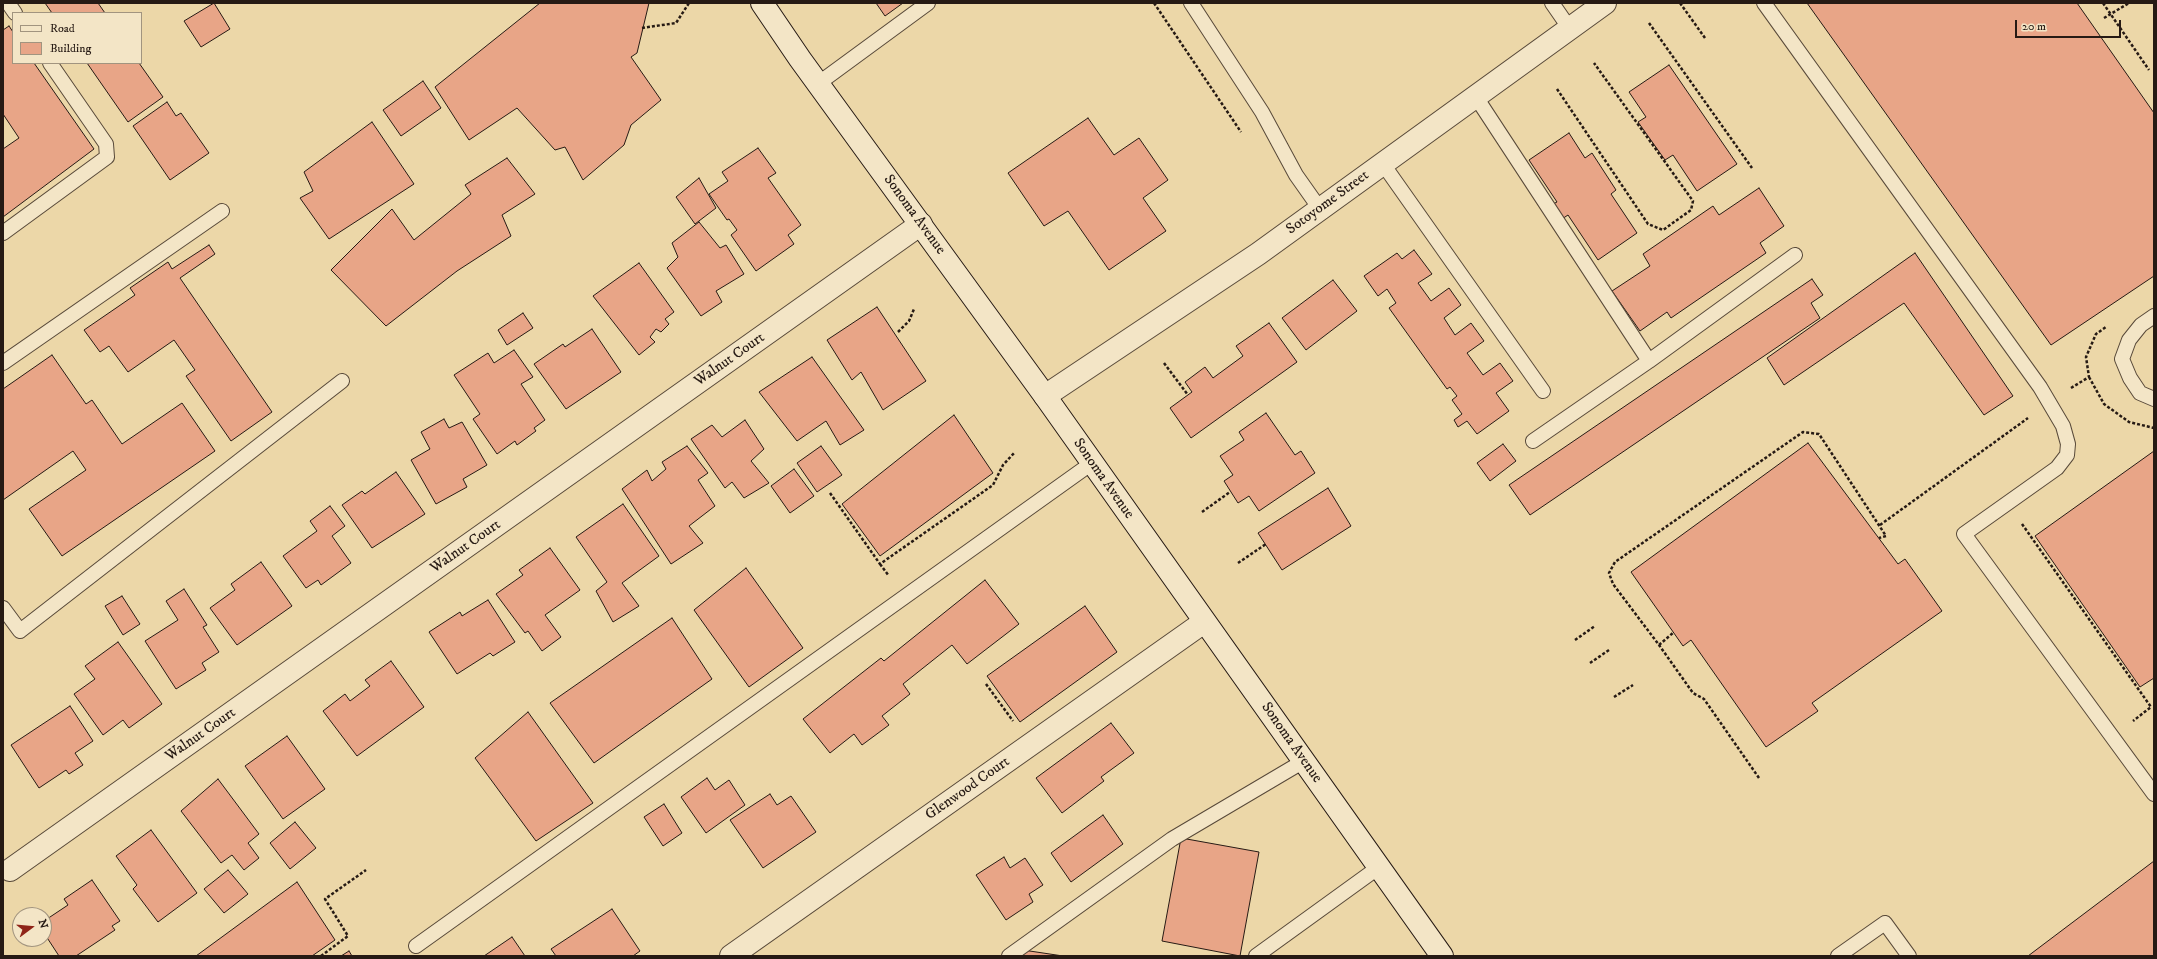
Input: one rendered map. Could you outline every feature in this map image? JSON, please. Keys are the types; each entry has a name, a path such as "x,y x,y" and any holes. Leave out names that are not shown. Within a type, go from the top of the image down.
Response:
{"street":[{"name":"Sonoma Avenue","path":"762,3 800,59 819,83 1045,396 1442,956"},
{"name":"Sotoyome Street","path":"1045,396 1258,254 1605,3"},
{"name":"Walnut Court","path":"10,870 921,224"},
{"name":"Glenwood Court","path":"731,956 1204,622"}],"lane":[{"path":"8,3 14,12"},
{"path":"819,83 928,3"},
{"path":"1191,3 1262,112 1296,175 1320,208"},
{"path":"1552,3 1570,29"},
{"path":"1764,3 2040,387 2063,426 2068,444 2067,455 2057,468 1964,534 2154,794"},
{"path":"3,233 107,157 106,144 51,64"},
{"path":"1476,96 1649,361"},
{"path":"1383,164 1543,391"},
{"path":"3,363 222,211"},
{"path":"1533,441 1649,361 1795,255"},
{"path":"2154,316 2141,325 2129,340 2122,359 2130,378 2140,393 2154,398"},
{"path":"3,608 20,631 342,381"},
{"path":"416,946 1092,463"},
{"path":"1009,956 1172,839 1304,761"},
{"path":"1256,956 1380,867"},
{"path":"1838,956 1886,923 1909,956"}],"path":[{"path":"642,28 676,23 689,3"},
{"path":"1154,3 1243,134"},
{"path":"1680,3 1705,38"},
{"path":"2103,3 2149,70"},
{"path":"2104,18 2129,3"},
{"path":"1649,23 1752,168"},
{"path":"1557,88 1648,224 1663,230 1691,210 1693,202 1594,63"},
{"path":"898,332 909,321 914,309"},
{"path":"1164,363 1188,395"},
{"path":"1880,525 2032,416"},
{"path":"1759,778 1704,699 1693,693 1659,645 1612,584 1609,573 1615,562 1803,432 1819,434 1880,525 1886,536 1879,538"},
{"path":"880,564 993,485 1003,465 1015,452"},
{"path":"1202,512 1230,492"},
{"path":"830,493 893,583"},
{"path":"2020,522 2151,707 2131,722 2135,728"},
{"path":"1238,563 1266,544"},
{"path":"1575,640 1595,626"},
{"path":"1659,645 1674,632"},
{"path":"1590,663 1609,650"},
{"path":"1614,697 1633,684"},
{"path":"321,956 348,936 325,899 366,870"}],"building":[{"path":"45,3 98,3 104,12 51,12"},
{"path":"214,3 230,29 201,47 184,21"},
{"path":"540,3 649,3 637,53 631,57 661,100 631,125 624,145 583,180 565,147 555,150 517,108 469,140 435,87"},
{"path":"876,3 903,3 885,16"},
{"path":"1807,3 2077,3 2154,113 2154,276 2051,345"},
{"path":"9,26 12,30 12,64 35,64 94,149 3,217 3,149 19,138 3,114 3,30"},
{"path":"88,64 140,64 163,97 128,122"},
{"path":"1669,65 1737,164 1697,191 1673,155 1665,160 1638,122 1646,117 1629,92"},
{"path":"423,81 441,108 401,136 383,110"},
{"path":"167,102 176,116 181,113 209,153 170,180 133,126"},
{"path":"1088,118 1114,155 1139,138 1168,180 1143,198 1166,231 1109,270 1068,211 1044,226 1008,173"},
{"path":"372,122 414,184 329,239 300,198 313,191 304,172"},
{"path":"1569,133 1585,158 1592,153 1616,190 1611,194 1637,233 1598,260 1568,215 1562,219 1553,204 1557,202 1529,160"},
{"path":"758,148 776,173 768,178 801,225 788,235 794,244 756,271 731,235 737,230 729,219 727,220 709,194 728,181 722,172"},
{"path":"507,158 535,194 502,215 511,236 457,271 386,326 331,270 392,209 414,240 471,194 465,185"},
{"path":"699,178 716,208 695,224 676,197"},
{"path":"1759,188 1784,226 1760,243 1766,253 1671,318 1667,312 1640,331 1612,291 1650,266 1643,254 1713,206 1719,215"},
{"path":"699,222 720,248 726,245 744,274 716,291 722,302 701,316 667,268 678,257 672,243"},
{"path":"209,245 215,254 180,278 272,412 231,441 186,376 195,370 174,340 128,372 109,346 100,352 84,330 135,295 130,288 168,262 172,269"},
{"path":"1414,250 1432,274 1418,283 1431,301 1449,288 1461,305 1444,318 1455,335 1471,323 1484,341 1467,353 1483,375 1500,363 1513,381 1496,393 1509,411 1477,434 1467,421 1458,427 1454,420 1462,414 1452,400 1457,396 1450,387 1447,389 1389,308 1396,303 1387,289 1378,296 1364,276 1397,253 1402,259"},
{"path":"1915,253 2013,396 1984,415 1904,303 1784,385 1767,358"},
{"path":"639,263 674,312 665,319 669,324 661,332 656,329 650,337 655,342 639,355 593,296"},
{"path":"1812,279 1823,295 1811,303 1820,318 1530,515 1509,485"},
{"path":"1333,280 1357,311 1306,350 1282,318"},
{"path":"877,307 926,381 883,410 861,372 852,380 827,340"},
{"path":"523,313 533,328 507,345 498,330"},
{"path":"1269,323 1297,362 1191,438 1170,408 1192,392 1185,382 1205,367 1213,378 1243,356 1236,346"},
{"path":"592,329 621,372 566,409 534,364 563,344 565,347"},
{"path":"514,350 533,377 521,384 545,420 534,428 536,431 517,445 515,441 497,454 473,419 480,414 454,375 488,353 494,363"},
{"path":"52,355 86,404 92,400 122,444 182,403 215,451 62,556 29,509 86,470 73,451 3,500 3,389"},
{"path":"812,357 864,430 840,445 826,421 797,441 759,392"},
{"path":"1266,413 1295,455 1301,451 1315,473 1259,511 1249,496 1238,503 1224,481 1233,475 1220,456 1244,440 1239,432"},
{"path":"954,415 993,473 880,556 842,504"},
{"path":"444,419 449,428 462,422 487,465 463,479 467,487 436,504 411,460 430,449 421,432"},
{"path":"745,420 764,449 751,461 769,483 744,498 732,482 725,488 691,439 712,425 722,437"},
{"path":"1808,443 1898,564 1905,559 1942,611 1812,703 1818,711 1766,747 1691,640 1683,646 1631,572"},
{"path":"1503,444 1516,461 1490,481 1477,463"},
{"path":"687,446 708,473 698,480 715,506 689,526 703,543 671,564 622,489 647,470 652,481 666,469 662,462"},
{"path":"821,446 842,475 817,492 797,463"},
{"path":"2154,451 2154,678 2140,687 2035,536"},
{"path":"794,469 814,496 790,513 771,486"},
{"path":"396,472 425,514 372,548 342,505 362,491 365,494"},
{"path":"1328,488 1351,526 1282,570 1258,533"},
{"path":"623,504 659,556 622,583 639,606 613,622 596,591 607,582 576,537"},
{"path":"330,506 345,526 332,536 351,563 321,585 318,580 306,588 283,556 317,531 310,521"},
{"path":"550,548 580,590 545,615 561,637 542,651 528,631 525,633 496,594 523,575 519,570"},
{"path":"261,562 292,606 237,645 210,608 235,590 231,584"},
{"path":"746,568 803,648 749,687 694,610"},
{"path":"985,580 1019,624 967,664 952,645 903,684 910,694 882,716 889,725 862,745 854,734 830,753 803,719 881,658 884,661"},
{"path":"184,589 207,625 203,627 219,652 202,663 206,670 176,689 145,641 178,620 166,601"},
{"path":"122,596 140,624 123,635 105,606"},
{"path":"488,600 515,642 493,656 490,653 457,674 429,632 460,612 462,616"},
{"path":"1085,606 1117,652 1020,722 987,676"},
{"path":"672,618 712,679 594,763 550,703"},
{"path":"118,642 162,704 129,728 123,720 103,735 74,694 95,679 85,666"},
{"path":"391,661 424,707 357,756 323,711 345,694 350,701 370,686 365,680"},
{"path":"70,706 93,741 75,753 83,765 69,774 66,770 39,788 11,745"},
{"path":"528,712 593,803 536,841 475,758"},
{"path":"1111,723 1134,753 1101,777 1104,781 1062,813 1036,778"},
{"path":"287,736 325,789 283,819 245,766"},
{"path":"707,778 715,790 729,780 745,805 706,833 681,797"},
{"path":"218,779 259,834 248,843 259,858 244,870 232,855 221,863 181,811"},
{"path":"770,794 777,805 791,796 816,832 763,868 730,820"},
{"path":"664,804 682,833 663,846 644,817"},
{"path":"1103,815 1123,844 1071,882 1051,853"},
{"path":"295,822 316,848 290,869 270,843"},
{"path":"151,830 197,893 158,922 133,889 137,885 116,856"},
{"path":"1181,838 1259,852 1240,956 1162,941"},
{"path":"1004,857 1010,868 1025,858 1043,885 1029,894 1033,902 1006,920 976,875"},
{"path":"2154,861 2154,956 2028,956"},
{"path":"228,870 248,894 224,913 204,889"},
{"path":"92,880 120,921 112,926 115,930 76,956 59,956 52,945 52,916 68,905 64,899"},
{"path":"297,882 335,940 312,956 196,956"},
{"path":"612,909 640,951 633,956 556,956 551,949"},
{"path":"512,937 525,956 484,956"},
{"path":"1023,950 1063,956 1022,956"},
{"path":"349,951 352,956 341,956"}]}
